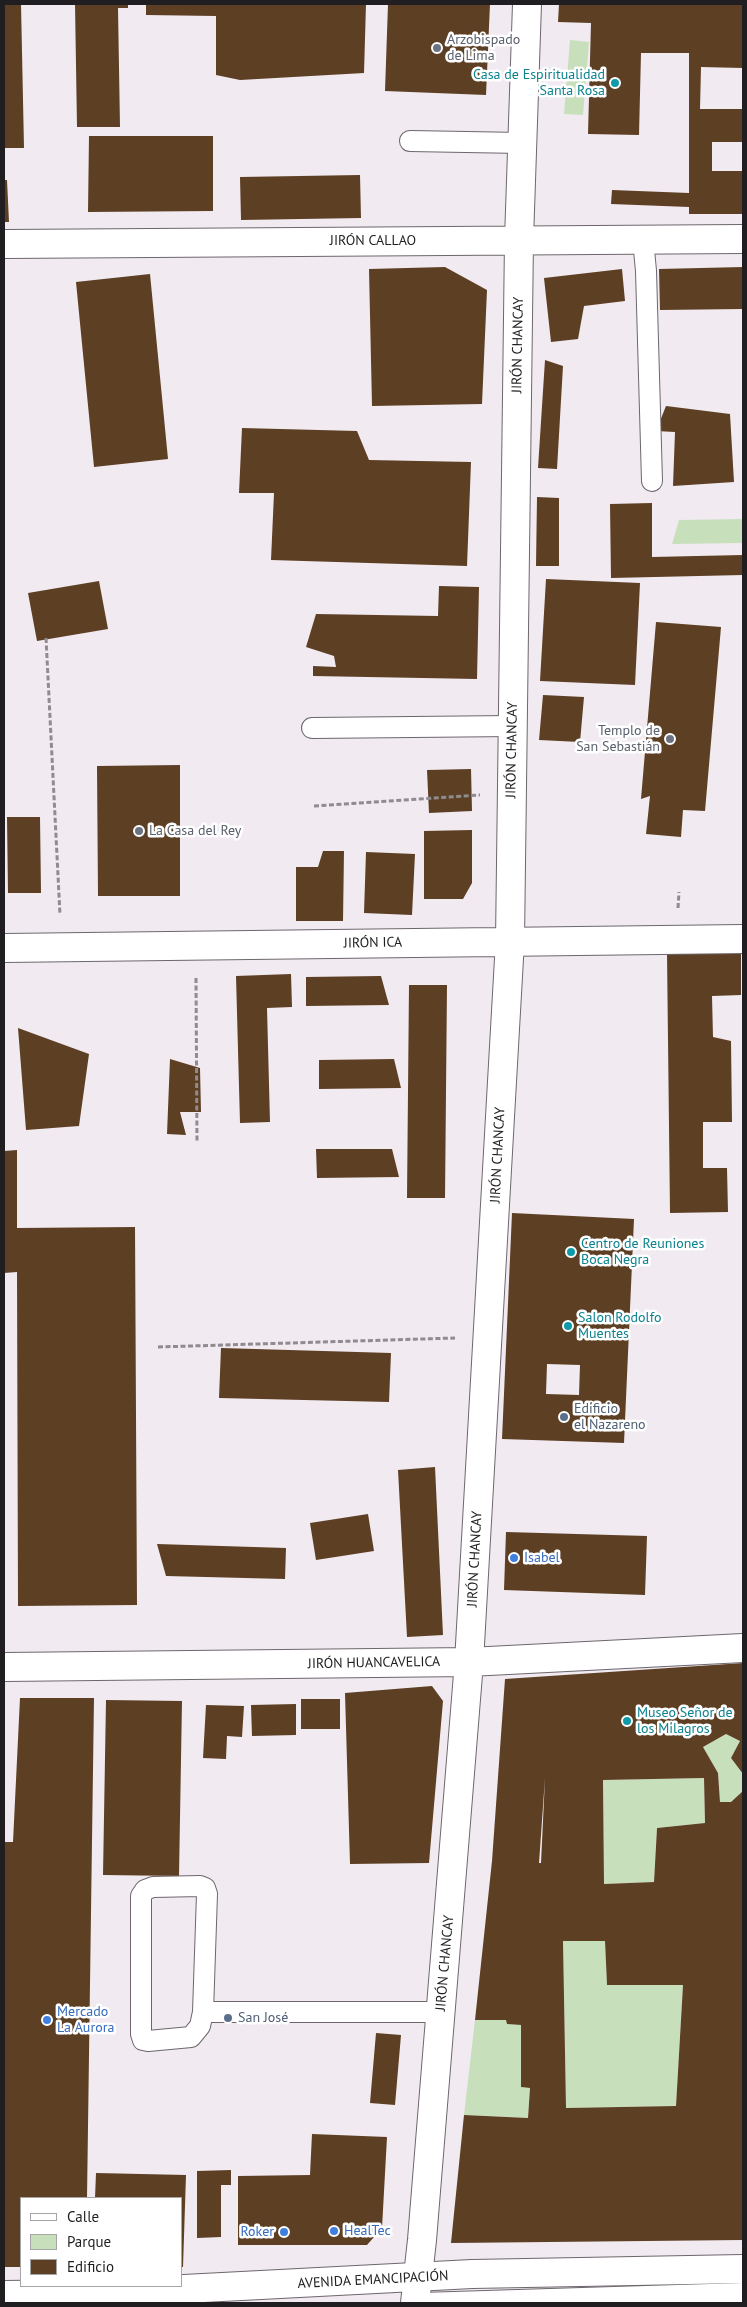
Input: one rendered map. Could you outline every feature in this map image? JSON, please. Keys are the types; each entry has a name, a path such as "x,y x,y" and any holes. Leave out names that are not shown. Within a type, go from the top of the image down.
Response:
{"street":[{"name":"JIRÓN CHANCAY","path":"416,2290 422,2240 469,1662 510,941 519,240 528,4"},
{"name":"JIRÓN CALLAO","path":"4,244 743,238"},
{"name":"JIRÓN ICA","path":"4,948 743,939"},
{"name":"JIRÓN HUANCAVELICA","path":"4,1667 469,1662 743,1648"},
{"name":"AVENIDA EMANCIPACIÓN","path":"4,2295 416,2290 743,2269"}],"lane":[{"path":"410,141 522,143"},
{"path":"643,239 646,271 652,481"},
{"path":"312,728 513,726"},
{"path":"200,1886 205,1888 207,1894 203,2012 200,2026 191,2037 148,2042 143,2040 140,2034 141,1896 145,1890 162,1887 200,1886"},
{"path":"203,2012 441,2012"},
{"path":"421,2303 743,2293"}],"path":[{"path":"46,638 61,947"},
{"path":"314,806 511,794"},
{"path":"196,945 198,1143"},
{"path":"158,1347 487,1337"}],"green space":[{"path":"570,40 589,42 583,115 564,114"},
{"path":"743,519 743,543 672,544 679,520"},
{"path":"726,1734 740,1741 731,1758 742,1773 742,1793 731,1802 720,1802 718,1773 703,1747"},
{"path":"704,1778 705,1823 657,1828 654,1882 604,1884 603,1780"},
{"path":"563,1941 605,1941 607,1985 683,1985 676,2106 566,2108"},
{"path":"475,2020 506,2020 507,2024 521,2025 521,2087 530,2088 528,2118 464,2115"}],"building":[{"path":"4,4 21,4 24,148 4,148"},
{"path":"75,4 128,4 128,8 118,8 120,127 77,127"},
{"path":"146,4 366,4 364,73 240,80 216,75 216,16 146,15"},
{"name":"Arzobispado de Lima","path":"388,4 490,4 486,95 385,91"},
{"path":"559,4 743,4 743,68 701,67 700,109 743,109 743,142 712,142 712,171 743,171 743,214 689,214 689,207 611,204 612,190 689,193 689,53 641,53 639,135 588,134 591,23 558,22"},
{"path":"89,136 213,136 213,211 88,212"},
{"path":"360,175 361,218 241,220 240,177"},
{"path":"4,180 7,180 9,222 4,222"},
{"path":"445,267 487,290 482,404 372,406 369,269"},
{"path":"743,267 743,309 660,310 659,269"},
{"path":"622,269 625,301 584,306 578,339 551,342 544,278"},
{"path":"150,274 168,459 94,467 76,282"},
{"path":"545,360 563,366 557,469 538,468"},
{"path":"666,406 730,414 734,482 673,486 675,432 656,431"},
{"path":"242,428 357,431 369,460 471,462 467,566 271,560 274,493 239,493"},
{"path":"537,497 559,498 559,566 536,566"},
{"path":"652,503 652,557 743,555 743,575 611,578 610,504"},
{"path":"546,579 640,583 635,685 540,681"},
{"path":"99,581 108,629 37,641 28,593"},
{"path":"439,586 479,587 477,679 313,676 313,666 336,667 334,656 306,647 316,614 438,616"},
{"path":"656,622 721,627 705,811 683,810 681,837 646,834 650,796 641,799"},
{"path":"543,695 584,697 580,742 539,740"},
{"name":"La Casa del Rey","path":"180,765 180,896 98,896 97,766"},
{"path":"471,769 472,811 429,813 427,770"},
{"path":"7,817 40,817 41,893 8,893"},
{"path":"472,830 472,883 463,899 424,899 424,831"},
{"path":"323,851 344,851 343,921 296,921 296,867 318,867"},
{"path":"366,852 415,854 412,915 364,913"},
{"path":"741,951 741,995 712,996 713,1037 731,1041 732,1122 703,1122 703,1168 727,1168 728,1212 670,1213 667,953"},
{"path":"291,974 292,1007 267,1008 270,1122 240,1123 236,976"},
{"path":"381,976 389,1005 306,1006 306,977"},
{"path":"409,985 447,985 445,1198 407,1198"},
{"path":"18,1028 89,1054 79,1126 26,1130"},
{"path":"170,1059 200,1068 201,1112 180,1112 186,1135 167,1134"},
{"path":"394,1059 401,1088 319,1089 319,1060"},
{"path":"316,1149 392,1149 399,1177 317,1178"},
{"path":"17,1150 17,1228 135,1227 137,1605 18,1606 17,1272 4,1273 4,1151"},
{"path":"512,1213 634,1219 624,1443 502,1439","holes":["547,1364 580,1365 579,1395 546,1394"]},
{"path":"221,1348 391,1353 389,1402 219,1398"},
{"path":"435,1467 443,1635 407,1637 398,1470"},
{"path":"368,1514 374,1551 316,1560 310,1523"},
{"path":"506,1532 647,1536 645,1595 504,1590"},
{"path":"157,1544 286,1548 285,1579 166,1576"},
{"path":"743,1663 743,1774 731,1758 740,1741 726,1734 703,1747 718,1773 720,1802 731,1802 743,1791 743,2240 451,2243 464,2115 528,2118 530,2088 521,2087 521,2025 507,2024 506,2020 475,2020 492,1861 505,1679","holes":["545,1778 541,1863 539,1863","704,1778 705,1823 657,1828 654,1882 604,1884 603,1780","563,1941 605,1941 607,1985 683,1985 676,2106 566,2108"]},
{"path":"432,1686 443,1701 429,1863 350,1864 345,1693"},
{"name":"Mercado La Aurora","path":"20,1698 94,1698 87,2197 20,2197 20,2267 4,2267 4,1842 13,1842"},
{"path":"301,1699 340,1699 340,1729 301,1729"},
{"path":"106,1700 182,1701 179,1876 103,1875"},
{"path":"296,1704 296,1735 252,1736 251,1705"},
{"path":"206,1705 244,1706 242,1737 227,1736 226,1759 203,1758"},
{"path":"376,2033 401,2035 395,2105 370,2103"},
{"path":"312,2134 387,2137 382,2228 367,2245 238,2245 238,2176 310,2175"},
{"path":"231,2170 231,2185 221,2185 221,2237 197,2238 197,2171"},
{"path":"96,2173 186,2175 183,2267 182,2197 95,2197"}],"place":[{"name":"Arzobispado de Lima","path":"437,48"},
{"name":"Casa de Espiritualidad Santa Rosa","path":"615,83"},
{"name":"Templo de San Sebastián","path":"670,739"},
{"name":"La Casa del Rey","path":"139,831"},
{"name":"Centro de Reuniones Boca Negra","path":"571,1252"},
{"name":"Salon Rodolfo Muentes","path":"568,1326"},
{"name":"Edificio el Nazareno","path":"564,1417"},
{"name":"Isabel","path":"514,1558"},
{"name":"Museo Señor de los Milagros","path":"627,1721"},
{"name":"San José","path":"228,2018"},
{"name":"Mercado La Aurora","path":"47,2020"},
{"name":"HealTec","path":"334,2231"},
{"name":"Roker","path":"284,2232"}]}
